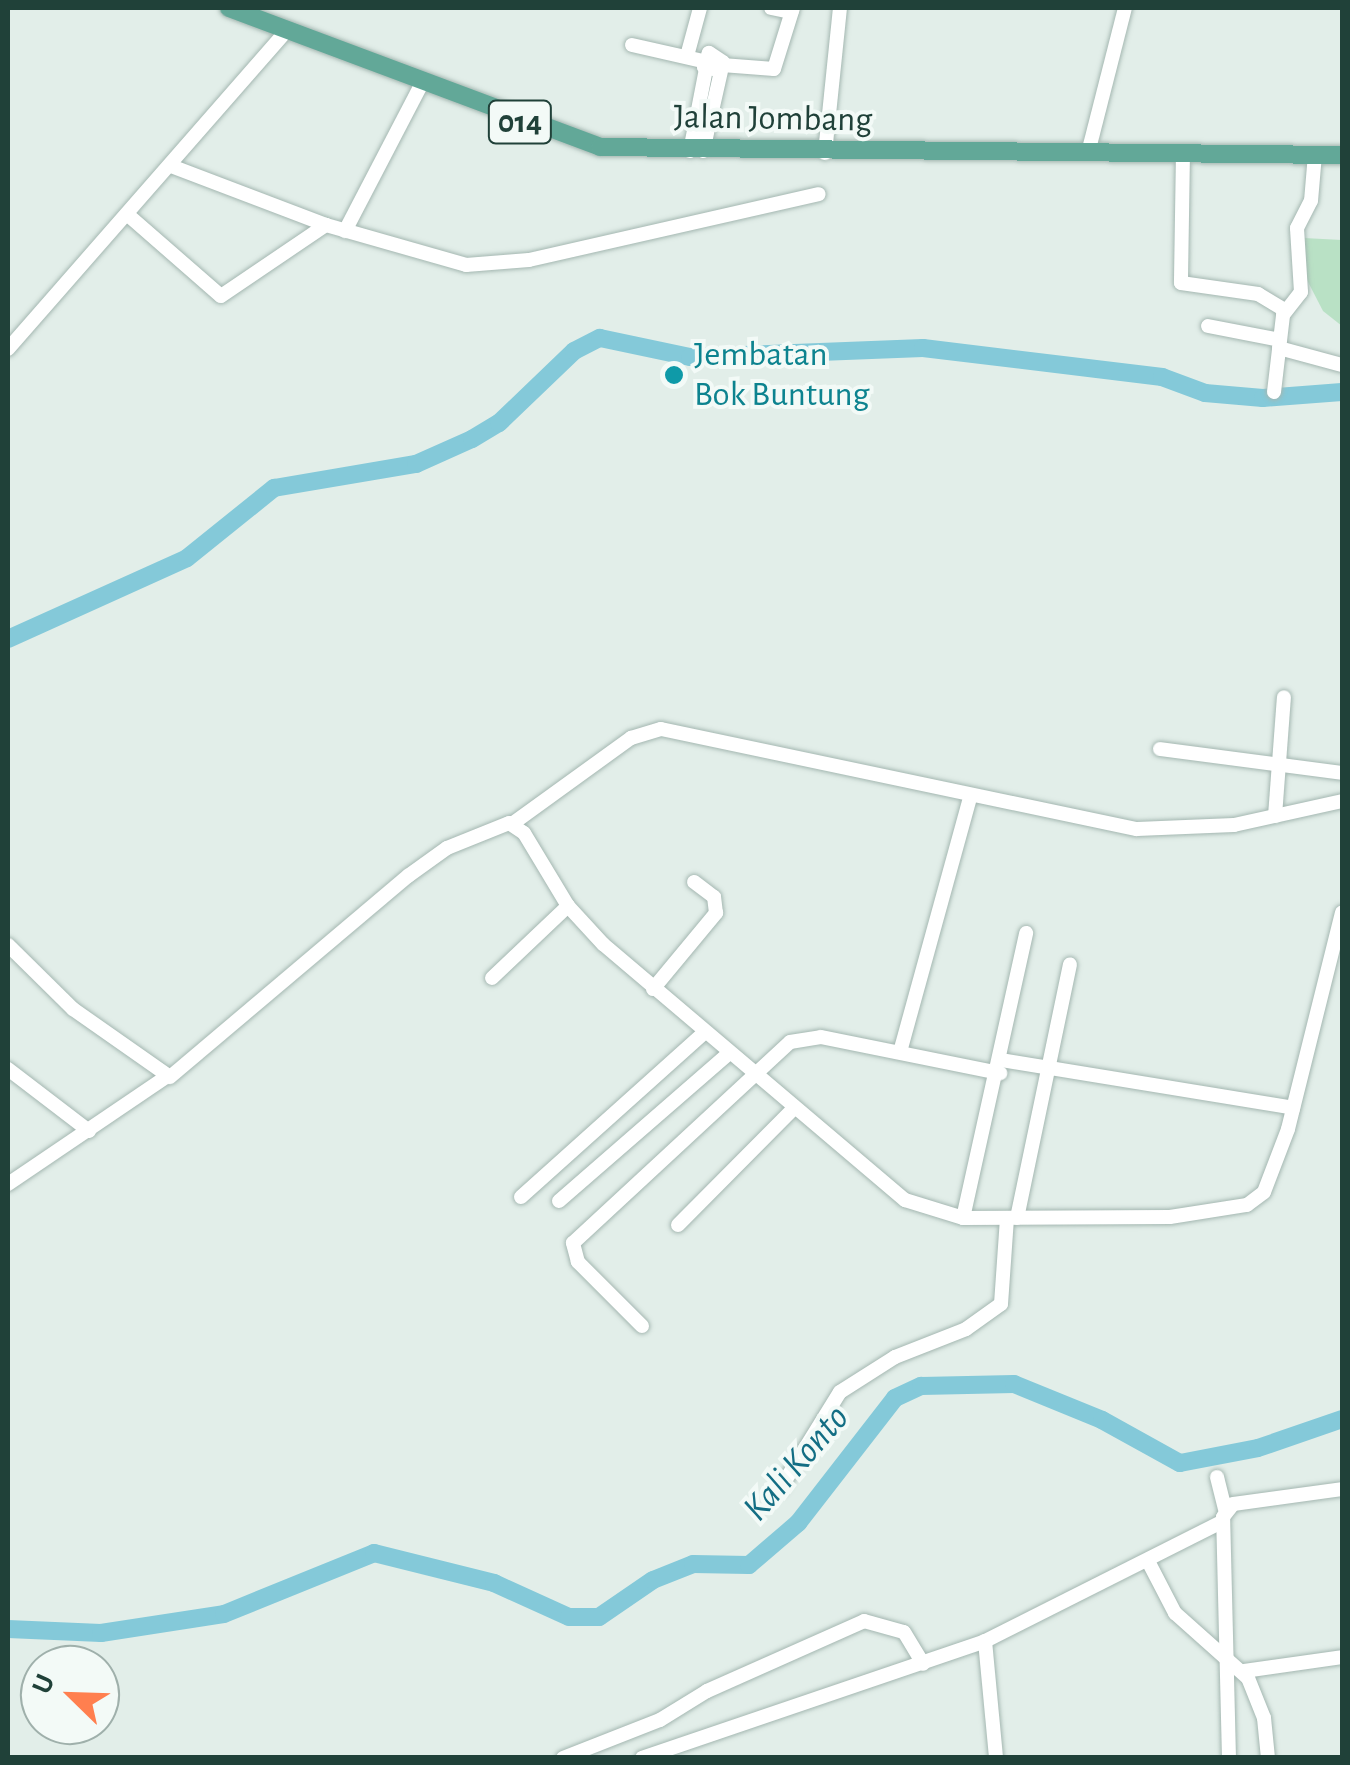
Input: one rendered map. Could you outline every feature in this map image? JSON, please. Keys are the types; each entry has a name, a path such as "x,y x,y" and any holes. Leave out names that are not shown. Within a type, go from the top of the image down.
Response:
{"main road":[{"name":"Jalan Jombang","path":"228,8 580,144 826,153 1342,155"}],"street":[{"path":"681,8 700,9 687,56"},
{"path":"632,44 687,56 712,66 774,69 792,10 772,8"},
{"path":"826,153 840,8"},
{"path":"1088,153 1124,8"},
{"path":"8,349 286,32"},
{"path":"696,151 712,66"},
{"path":"344,231 421,85"},
{"path":"1183,152 1181,283 1258,294 1285,310"},
{"path":"1274,392 1285,310 1301,292 1297,228 1311,201 1315,154"},
{"path":"172,166 344,231 489,265 819,194"},
{"path":"128,215 220,296 326,225"},
{"path":"1208,326 1342,365"},
{"path":"1275,816 1284,697"},
{"path":"8,1184 211,1046 421,866 484,829 512,824 652,729 970,798 1150,830 1275,816 1342,801"},
{"path":"1160,748 1342,774"},
{"path":"900,1052 970,798"},
{"path":"512,824 568,906 653,990 904,1200 962,1218 1170,1218 1228,1210 1264,1192 1335,973 1342,912"},
{"path":"653,990 716,914 714,897 694,882"},
{"path":"492,978 568,906"},
{"path":"962,1218 1000,1066 1026,933"},
{"path":"8,946 73,1009 166,1077"},
{"path":"780,1489 840,1392 896,1357 966,1329 1001,1304 1012,1218 1052,1068 1070,964"},
{"path":"522,1197 704,1033"},
{"path":"642,1326 578,1262 573,1242 802,1036 1000,1066 1052,1068 1293,1108"},
{"path":"559,1201 728,1053"},
{"path":"8,1069 89,1132"},
{"path":"678,1225 794,1108"},
{"path":"558,1164 577,1185"},
{"path":"1216,1477 1224,1516 1229,1758"},
{"path":"642,1758 985,1641 1148,1560 1244,1502 1342,1489"},
{"path":"1148,1560 1175,1613 1244,1672 1260,1703 1268,1758"},
{"path":"563,1758 660,1720 707,1691 864,1621 904,1632 923,1664"},
{"path":"985,1641 996,1758"},
{"path":"1244,1672 1342,1657"}],"green space":[{"path":"1304,238 1342,240 1342,326 1323,311 1307,280"}],"waterway":[{"path":"8,639 187,558 274,488 416,464 472,439 499,423 574,351 600,338 690,357 923,348 1162,377 1205,393 1263,398 1342,392"},
{"name":"Kali Konto","path":"8,1629 101,1633 224,1614 374,1553 494,1583 569,1617 599,1617 653,1580 693,1564 749,1565 798,1523 895,1398 921,1386 1014,1384 1102,1420 1180,1463 1258,1448 1342,1419"}],"place":[{"name":"Jembatan Bok Buntung","path":"674,375"}]}
